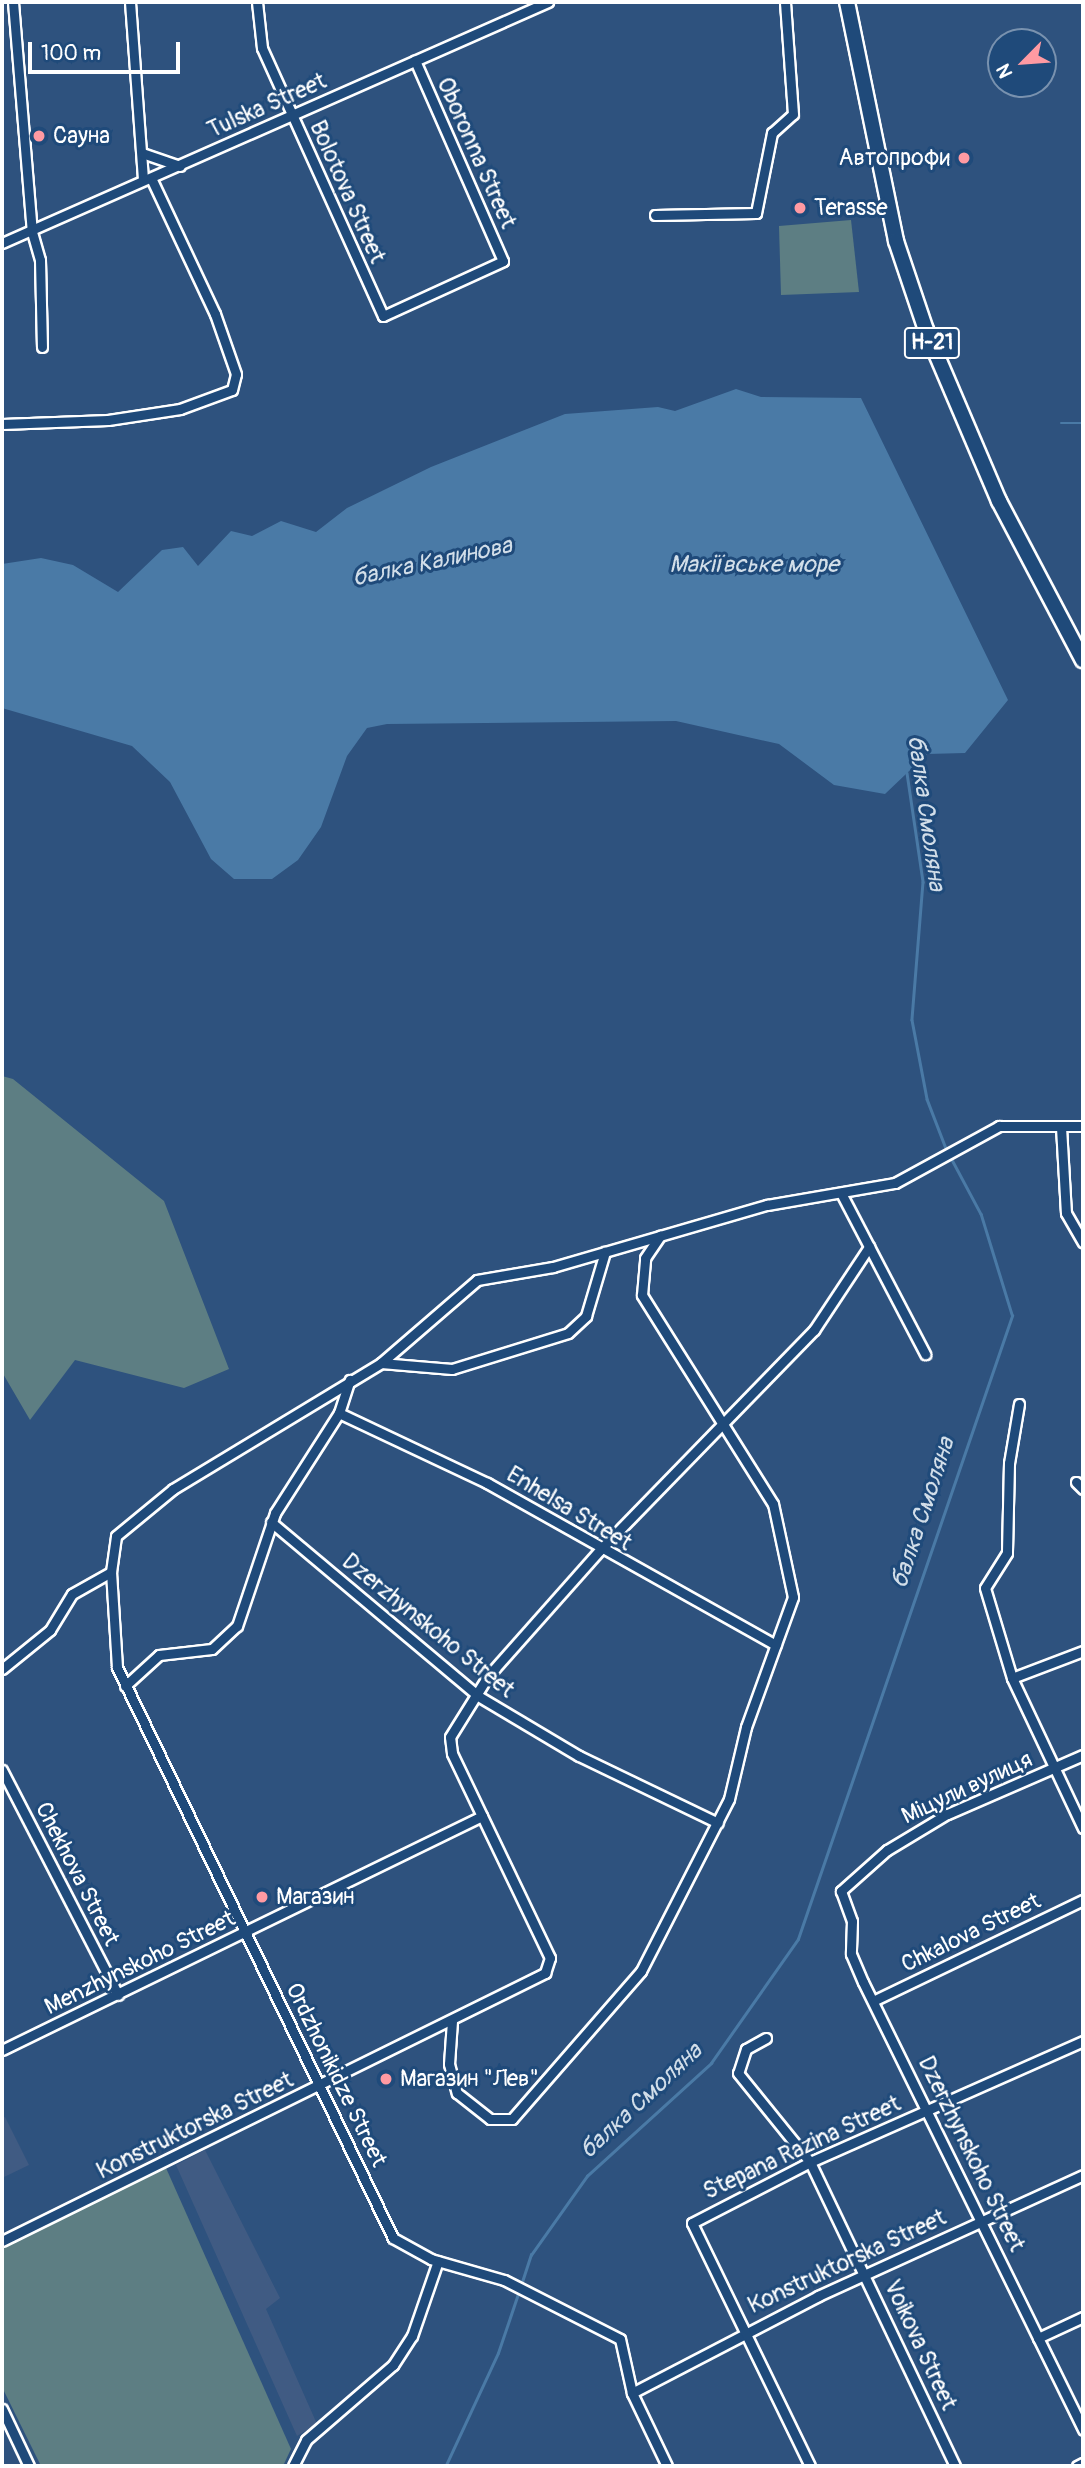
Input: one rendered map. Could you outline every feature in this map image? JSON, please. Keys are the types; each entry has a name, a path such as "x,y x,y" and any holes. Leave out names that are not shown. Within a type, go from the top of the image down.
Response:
{"main road":[{"name":"Н-21","path":"847,2 896,241 926,330 999,501 1083,660"}],"street":[{"path":"13,2 32,232 40,260 42,347"},
{"path":"2,424 120,419 180,409 232,390 236,374 215,314 147,179 142,153 130,2"},
{"name":"Bolotova Street","path":"257,2 262,48 383,316"},
{"name":"Tulska Street","path":"2,243 548,2"},
{"path":"655,215 755,213 772,133 793,114 785,2"},
{"name":"Oboronna Street","path":"383,316 503,261 415,61"},
{"path":"142,153 180,166"},
{"name":"Ordzhonikidze Street","path":"667,2466 632,2393 620,2339 504,2280 438,2261 393,2238 117,1667 111,1572 116,1536 173,1489 381,1363 477,1280 910,1179 958,1145 999,1126 1030,1121 1060,1127 1083,1126"},
{"path":"1060,1127 1066,1213 1083,1242"},
{"path":"841,1193 925,1354"},
{"path":"452,2021 449,2064 457,2093 490,2119 512,2119 641,1971 718,1823 793,1597 773,1504 725,1420 642,1295 645,1258 661,1235"},
{"path":"482,1816 450,1737 476,1695 600,1550 814,1330 869,1247"},
{"path":"381,1363 452,1369 568,1334 586,1316 605,1252"},
{"path":"125,1686 159,1655 212,1649 237,1626 271,1522 339,1413 350,1380"},
{"path":"1019,1404 1009,1464 1007,1553 985,1588 1012,1678 1083,1828"},
{"name":"Enhelsa Street","path":"339,1413 487,1483 600,1550 776,1645"},
{"name":"Dzerzhynskoho Street","path":"271,1522 476,1695 579,1756 718,1823"},
{"path":"2,1669 50,1630 72,1594 111,1572"},
{"path":"1012,1678 1083,1651"},
{"name":"Міцули вулиця","path":"841,1891 887,1850 947,1814 1083,1755"},
{"name":"Chekhova Street","path":"2,1770 118,1995"},
{"name":"Menzhynskoho Street","path":"2,2050 482,1816"},
{"name":"Konstruktorska Street","path":"2,2241 321,2087 452,2021 551,1966 482,1816"},
{"name":"Dzerzhynskoho Street","path":"841,1891 852,1921 851,1954 1083,2430"},
{"name":"Chkalova Street","path":"875,2000 1083,1900"},
{"name":"Voikova Street","path":"766,2038 746,2049 738,2073 810,2162 866,2274 955,2466"},
{"name":"Stepana Razina Street","path":"744,2333 692,2223 810,2162 1083,2041"},
{"name":"Konstruktorska Street","path":"632,2393 744,2333 866,2274 1083,2175"},
{"path":"293,2466 306,2440 393,2365 412,2336 438,2261"},
{"path":"1038,2338 1083,2317"},
{"path":"744,2333 810,2466"},
{"path":"2,2409 29,2466"},
{"path":"1077,2466 1083,2463"}],"shaded area":[{"path":"5,2117 29,2165 2,2178 2,2118"},
{"path":"205,2150 280,2298 266,2309 317,2424 297,2436 176,2165"}],"green space":[{"path":"851,220 859,292 781,295 779,226"},
{"path":"2,1076 13,1079 164,1201 229,1369 184,1388 75,1360 30,1420 2,1372"},
{"path":"166,2168 291,2449 283,2466 41,2466 2,2387 2,2247"}],"water":[{"name":"Макіївське море","path":"736,389 761,397 861,398 1008,700 965,753 927,754 885,794 834,785 779,744 676,721 387,724 367,728 347,756 321,827 298,860 272,879 234,879 211,859 170,782 132,746 2,708 2,564 41,558 73,565 118,592 162,550 183,547 198,566 231,531 252,536 281,521 316,532 347,508 431,467 565,414 658,407 675,411"}],"waterway":[{"name":"балка Калинова","path":"1061,423 1083,423"},
{"name":"балка Смоляна","path":"907,773 923,882 912,1020 927,1099 947,1151"},
{"name":"балка Смоляна","path":"521,2285 531,2255 587,2176 711,2063 798,1939 1012,1316 981,1215 950,1157"},
{"name":"балка Смоляна","path":"446,2465 498,2353 519,2291"}],"place":[{"name":"Сауна","path":"39,136"},
{"name":"Автопрофи","path":"964,158"},
{"name":"Terasse","path":"800,208"},
{"name":"Магазин","path":"262,1897"},
{"name":"Магазин \"Лев\"","path":"386,2079"}]}
